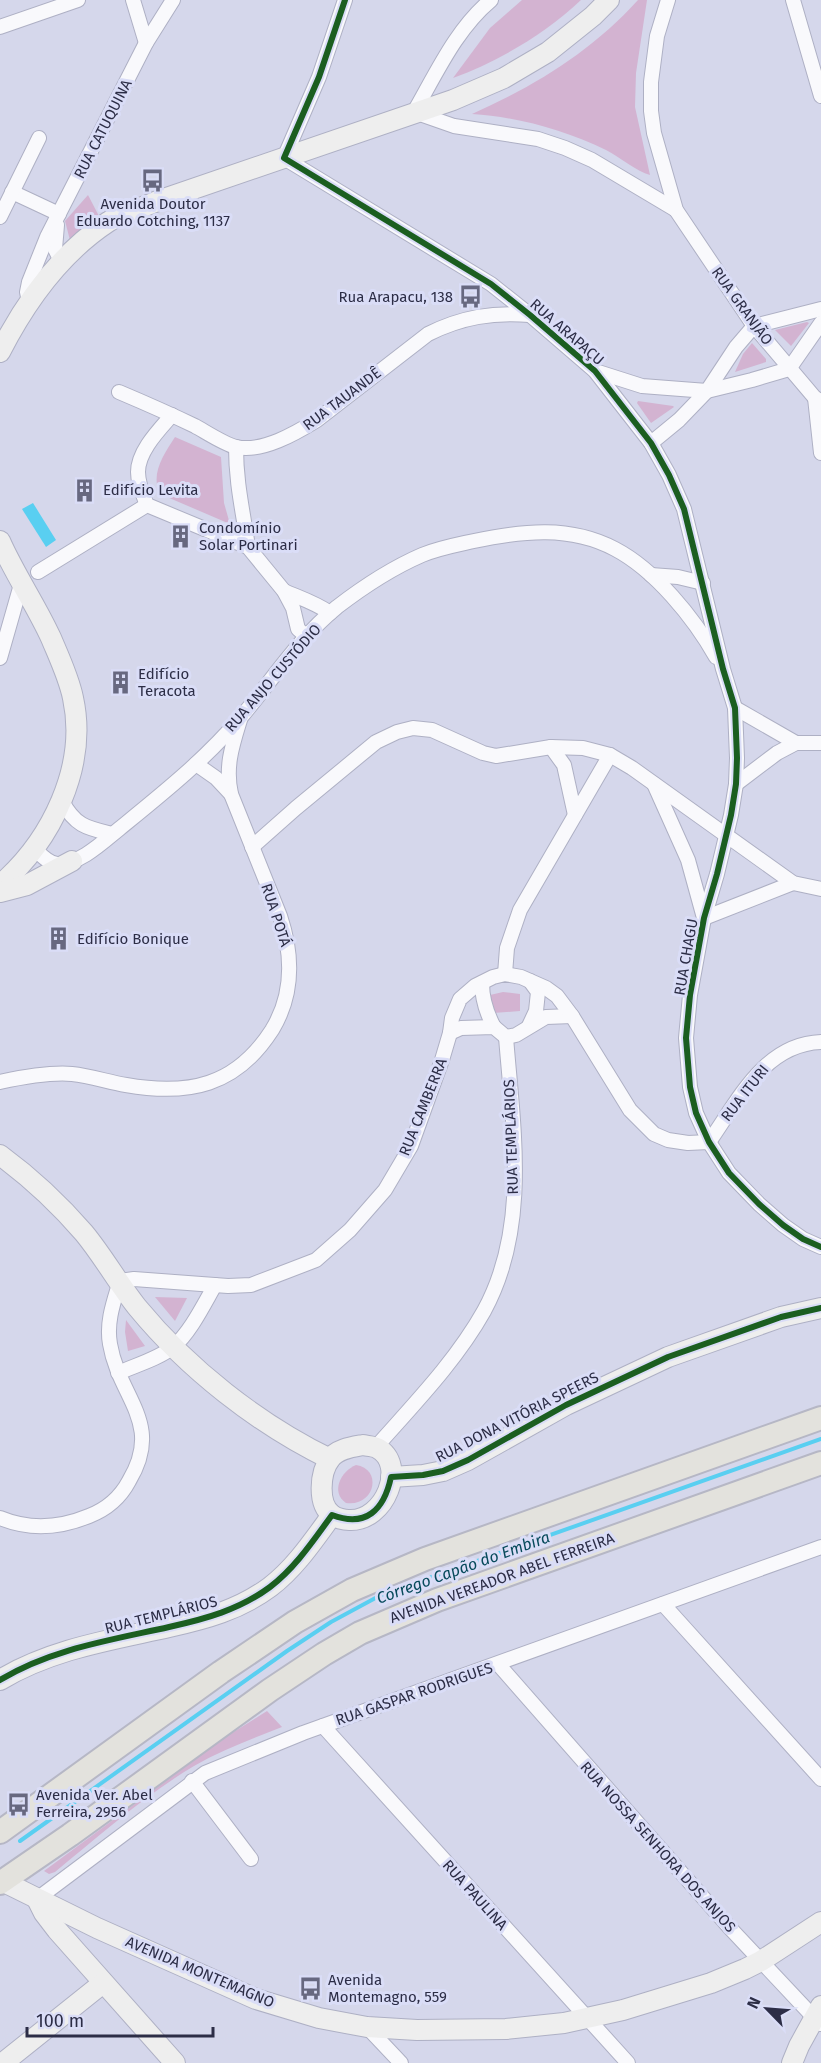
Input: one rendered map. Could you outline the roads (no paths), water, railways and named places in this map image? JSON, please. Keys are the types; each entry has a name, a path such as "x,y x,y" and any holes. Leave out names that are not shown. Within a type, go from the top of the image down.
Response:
{"main road":[{"path":"0,1832 221,1672 295,1622 352,1590 425,1559 821,1418"},
{"name":"AVENIDA VEREADOR ABEL FERREIRA","path":"1,1881 70,1835 270,1690 360,1633 437,1599 821,1463"}],"street":[{"path":"0,27 78,0"},
{"path":"133,0 146,43"},
{"name":"RUA CATUQUINA","path":"29,302 27,292 29,282 47,237 146,43 173,0"},
{"path":"284,158 319,77 345,0"},
{"path":"414,112 447,53 491,0"},
{"path":"0,352 29,302 62,263 109,222 155,202 453,100 504,78 548,52 609,0"},
{"path":"668,0 657,36 651,81 651,111 654,133 676,210"},
{"path":"793,0 817,60 821,96"},
{"path":"414,112 454,126 538,139 565,148 592,160 676,210"},
{"path":"0,217 39,138"},
{"name":"RUA ARAPAÇU","path":"284,158 491,284 595,371 651,443 684,509 704,583 723,669 735,708 736,784 726,836"},
{"path":"12,192 59,214"},
{"name":"RUA GRANJÃO","path":"676,210 754,326 789,369 818,399"},
{"name":"RUA CATUQUINA","path":"59,214 55,249 62,263"},
{"path":"651,443 679,420 707,391 736,347 754,326 821,309"},
{"name":"RUA TAUANDÊ","path":"236,447 275,442 298,432 317,420 428,334 449,324 476,316 503,312 530,315"},
{"path":"595,371 642,386 707,391 789,369 821,323"},
{"path":"119,392 236,447 239,502 248,547 284,591 293,608 298,629 306,636"},
{"path":"818,399 821,453"},
{"path":"172,415 158,430 141,458 137,471 147,505 248,547"},
{"path":"0,658 30,577 147,505"},
{"name":"RUA ANJO CUSTÓDIO","path":"72,861 112,834 196,764 241,717 306,636 330,613 369,584 422,555 445,547 528,531 549,531 592,539 616,549 651,575 690,619 711,647 723,669"},
{"path":"0,542 30,577 74,699 76,734 72,765 62,801 35,849 0,885"},
{"path":"651,575 678,577 704,583"},
{"path":"284,591 317,604 330,613"},
{"path":"296,618 301,610 310,603"},
{"path":"735,708 796,743"},
{"name":"RUA POTÁ","path":"0,1082 54,1074 71,1074 157,1090 185,1089 214,1082 238,1069 262,1045 279,1017 289,986 290,960 286,935 231,794 228,779 229,758 241,717"},
{"path":"252,847 376,742 397,732 413,728 432,730 483,753 495,756 551,747 583,748 610,755 653,782 793,883 821,889"},
{"path":"736,784 777,753 796,743 821,743"},
{"path":"551,747 564,765 575,815"},
{"path":"610,755 520,910 507,948 505,974 529,980 557,996 572,1016 630,1110 654,1134 668,1140 688,1143 709,1142"},
{"name":"RUA POTÁ","path":"196,764 216,778 231,794"},
{"name":"RUA CHAGU","path":"653,782 688,860 704,918"},
{"path":"62,801 69,814 80,824 112,834"},
{"name":"RUA CHAGU","path":"726,836 704,918 690,995 686,1038 690,1087 696,1113 709,1142 729,1173 759,1204 803,1239 821,1247"},
{"path":"35,849 51,863 72,861"},
{"path":"0,892 27,885 72,861"},
{"path":"704,918 793,883"},
{"name":"RUA CAMBERRA","path":"120,1281 134,1279 215,1285 251,1285 316,1260 350,1230 385,1190 411,1146 460,999 475,986 505,974"},
{"path":"528,1028 536,1011 538,992 529,980"},
{"path":"482,983 482,996 487,1014 494,1027 507,1037 516,1035 546,1017 572,1016"},
{"path":"450,1033 461,1028 494,1027"},
{"name":"RUA TEMPLÁRIOS","path":"376,1447 455,1353 484,1311 502,1268 512,1226 515,1176 507,1037"},
{"name":"RUA ITURI","path":"709,1142 746,1088 769,1062 787,1049 808,1042 821,1042"},
{"path":"0,1155 52,1200 84,1233 137,1306 174,1347 206,1377 296,1443 330,1459"},
{"path":"0,1518 21,1525 49,1526 72,1523 105,1510 124,1489 137,1468 143,1441 140,1420 118,1373 109,1342 108,1328 120,1281"},
{"path":"118,1373 174,1347 194,1321 215,1285"},
{"name":"RUA DONA VITÓRIA SPEERS","path":"392,1478 443,1471 468,1460 600,1388 668,1356 781,1317 821,1308"},
{"path":"363,1445 376,1447 387,1458 392,1478 382,1504 374,1512 355,1520 343,1520 332,1515 322,1498 322,1485 330,1459 338,1452 350,1447 363,1445"},
{"name":"RUA TEMPLÁRIOS","path":"0,1680 24,1667 67,1651 232,1610 271,1587 294,1566 332,1515"},
{"name":"RUA GASPAR RODRIGUES","path":"37,1899 192,1781 224,1763 821,1547"},
{"path":"663,1604 821,1779"},
{"name":"RUA NOSSA SENHORA DOS ANJOS","path":"498,1664 761,1961 819,2016"},
{"name":"RUA PAULINA","path":"323,1726 628,2063"},
{"path":"192,1781 251,1858"},
{"path":"1,1881 37,1899 44,1913 63,1922 81,1957 175,2063"},
{"name":"AVENIDA MONTEMAGNO","path":"63,1922 97,1928 256,1999 319,2018 367,2027 417,2030 506,2029 588,2018 711,1983 761,1961 821,1922"},
{"path":"81,1957 79,1945 81,1939 90,1930 97,1928"},
{"path":"3,2063 103,1983"},
{"path":"792,2063 819,2016"},
{"path":"367,2027 401,2063"}],"water":[{"path":"33,503 56,540 46,547 22,509"}],"waterway":[{"name":"Córrego Capão do Embira","path":"20,1841 287,1651 331,1622 381,1595 821,1439"}],"place":[{"name":"Avenida Doutor Eduardo Cotching, 1137","path":"153,180"},
{"name":"Rua Arapacu, 138","path":"471,297"},
{"name":"Edifício Levita","path":"85,490"},
{"name":"Condomínio Solar Portinari","path":"181,537"},
{"name":"Edifício Teracota","path":"120,683"},
{"name":"Edifício Bonique","path":"59,939"},
{"name":"Avenida Ver. Abel Ferreira, 2956","path":"18,1804"},
{"name":"Avenida Montemagno, 559","path":"310,1989"}]}
